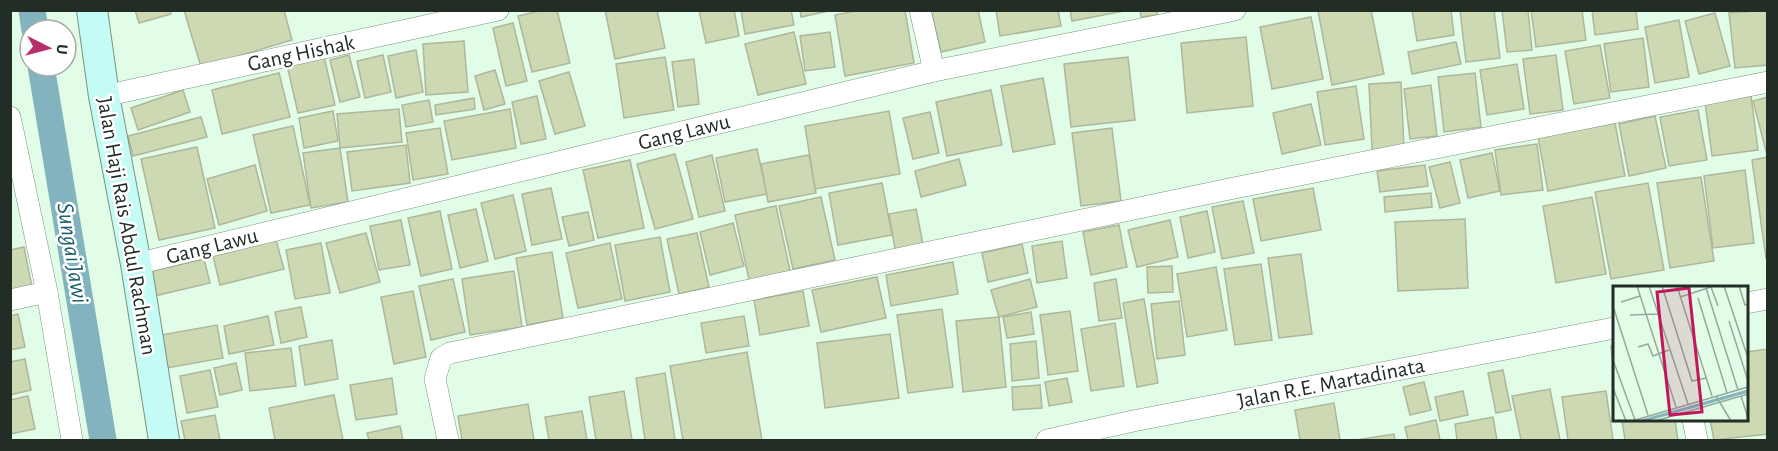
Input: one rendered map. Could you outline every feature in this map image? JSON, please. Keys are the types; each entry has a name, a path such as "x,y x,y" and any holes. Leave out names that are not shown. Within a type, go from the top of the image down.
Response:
{"street":[{"name":"Jalan Haji Rais Abdul Rachman","path":"92,10 104,96 136,264 164,441"},
{"name":"Gang Hishak","path":"104,96 498,10"},
{"path":"920,10 934,71"},
{"name":"Gang Lawu","path":"136,264 934,71 1235,10"},
{"path":"448,441 435,379 441,358 450,352 1234,188 1767,82"},
{"path":"12,130 47,292 72,441"},
{"path":"10,300 47,292"},
{"path":"1748,303 1767,299"},
{"name":"Jalan R.E. Martadinata","path":"1047,441 1133,421 1613,328"},
{"path":"1693,421 1697,441"}],"building":[{"path":"135,10 170,10 171,14 139,23"},
{"path":"184,10 284,10 292,40 201,67"},
{"path":"543,10 557,10 570,63 532,72 518,16"},
{"path":"605,10 657,10 665,48 615,59"},
{"path":"699,10 734,10 739,36 706,43"},
{"path":"741,10 791,10 794,25 745,34"},
{"path":"800,10 833,10 801,17"},
{"path":"860,10 905,10 914,63 845,76 835,15"},
{"path":"931,10 978,10 985,42 941,52"},
{"path":"996,10 1058,10 1061,26 1000,36"},
{"path":"1070,10 1129,10 1072,21"},
{"path":"1140,10 1157,10 1157,15 1141,17"},
{"path":"1371,10 1384,74 1332,85 1318,11"},
{"path":"1412,10 1451,10 1454,35 1417,41"},
{"path":"1460,10 1494,10 1500,58 1466,62"},
{"path":"1502,10 1528,10 1532,50 1507,52"},
{"path":"1531,10 1582,10 1586,40 1536,47"},
{"path":"1592,10 1636,10 1638,29 1595,35"},
{"path":"1768,10 1768,65 1735,68 1729,13"},
{"path":"1715,13 1730,66 1699,74 1685,21"},
{"path":"1311,17 1323,79 1272,89 1260,27"},
{"path":"1679,20 1689,77 1655,83 1645,27"},
{"path":"513,23 527,81 506,86 493,28"},
{"path":"794,32 806,84 758,95 745,44"},
{"path":"830,32 835,67 805,71 800,36"},
{"path":"1246,37 1253,106 1187,113 1181,43"},
{"path":"1643,38 1649,87 1611,92 1604,44"},
{"path":"464,41 468,92 426,95 423,44"},
{"path":"1456,42 1461,64 1412,74 1408,52"},
{"path":"1600,45 1610,98 1574,104 1565,51"},
{"path":"416,50 423,92 396,98 388,56"},
{"path":"349,55 360,97 340,102 330,60"},
{"path":"383,55 391,92 365,98 357,61"},
{"path":"1556,55 1563,110 1530,114 1523,59"},
{"path":"324,56 335,105 298,113 287,65"},
{"path":"665,57 674,110 624,118 616,64"},
{"path":"1128,57 1135,120 1071,127 1064,64"},
{"path":"694,59 699,104 678,107 672,62"},
{"path":"1517,64 1524,109 1487,115 1480,70"},
{"path":"495,70 505,104 484,110 475,76"},
{"path":"569,72 585,126 555,134 539,81"},
{"path":"279,73 290,117 222,134 212,90"},
{"path":"1475,73 1481,127 1444,132 1438,77"},
{"path":"1043,78 1055,144 1013,152 1001,86"},
{"path":"1401,82 1404,149 1372,150 1369,84"},
{"path":"1431,85 1437,136 1410,139 1404,89"},
{"path":"1356,86 1364,139 1325,145 1317,92"},
{"path":"183,90 190,112 138,130 131,108"},
{"path":"991,90 1002,145 947,156 936,102"},
{"path":"537,96 546,139 521,144 512,102"},
{"path":"1751,96 1758,150 1712,156 1705,102"},
{"path":"1768,97 1768,155 1767,155 1753,101"},
{"path":"474,98 475,109 436,115 435,105"},
{"path":"429,100 433,122 406,127 402,105"},
{"path":"1311,104 1321,145 1282,154 1273,113"},
{"path":"399,109 402,142 340,148 337,114"},
{"path":"510,109 516,148 452,160 444,121"},
{"path":"1698,110 1707,160 1669,166 1660,117"},
{"path":"333,111 338,141 304,148 299,118"},
{"path":"889,111 900,174 815,189 805,126"},
{"path":"930,112 939,153 913,159 903,118"},
{"path":"1655,116 1666,168 1629,176 1619,124"},
{"path":"201,117 207,137 133,156 128,136"},
{"path":"1615,123 1625,176 1548,191 1538,137"},
{"path":"293,126 310,205 271,213 253,135"},
{"path":"440,128 448,174 413,180 406,133"},
{"path":"1112,128 1121,201 1081,206 1072,133"},
{"path":"1537,144 1543,190 1501,195 1495,150"},
{"path":"406,145 410,183 352,191 347,152"},
{"path":"197,147 215,228 159,240 141,159"},
{"path":"340,148 348,202 311,208 303,153"},
{"path":"757,149 767,194 725,202 716,158"},
{"path":"1492,153 1500,191 1468,198 1460,160"},
{"path":"675,154 693,219 655,229 637,164"},
{"path":"712,155 725,211 699,217 686,162"},
{"path":"809,155 816,193 768,202 761,164"},
{"path":"1768,157 1768,257 1766,258 1752,160"},
{"path":"959,159 966,185 921,197 915,171"},
{"path":"630,160 644,228 598,238 583,170"},
{"path":"1450,162 1460,203 1440,208 1429,167"},
{"path":"255,165 267,211 219,225 207,179"},
{"path":"1425,165 1428,186 1380,192 1377,171"},
{"path":"1745,170 1754,243 1713,248 1704,176"},
{"path":"1701,177 1714,261 1670,268 1657,183"},
{"path":"882,183 892,235 838,245 829,193"},
{"path":"1648,183 1664,270 1611,279 1595,192"},
{"path":"551,188 562,239 532,245 522,194"},
{"path":"1313,188 1321,230 1261,241 1253,199"},
{"path":"1431,193 1432,207 1385,212 1384,197"},
{"path":"513,195 526,251 495,259 481,203"},
{"path":"821,197 835,260 793,269 779,206"},
{"path":"1592,197 1606,274 1556,283 1543,206"},
{"path":"1243,201 1254,253 1222,259 1212,207"},
{"path":"776,206 791,275 750,284 735,215"},
{"path":"476,209 488,261 460,268 448,215"},
{"path":"916,209 923,244 895,249 889,214"},
{"path":"440,211 452,269 421,276 408,218"},
{"path":"1207,211 1215,252 1188,258 1180,217"},
{"path":"588,212 594,240 569,246 562,217"},
{"path":"1465,219 1468,288 1398,291 1395,222"},
{"path":"401,220 410,265 379,270 370,226"},
{"path":"1170,220 1178,257 1137,267 1128,230"},
{"path":"733,223 744,266 710,275 700,232"},
{"path":"1119,225 1127,267 1091,275 1083,232"},
{"path":"366,233 380,282 340,293 326,243"},
{"path":"697,233 709,287 679,294 667,239"},
{"path":"660,237 670,292 625,301 615,245"},
{"path":"276,240 284,269 220,285 213,256"},
{"path":"1062,241 1067,278 1037,283 1032,246"},
{"path":"321,243 330,293 295,299 286,250"},
{"path":"610,243 622,299 578,308 566,253"},
{"path":"1022,244 1028,273 988,282 982,253"},
{"path":"24,247 32,287 10,292 10,250"},
{"path":"552,252 563,318 527,325 516,258"},
{"path":"1301,254 1312,334 1279,338 1268,258"},
{"path":"204,259 210,283 150,297 144,273"},
{"path":"953,262 958,294 891,306 886,275"},
{"path":"1261,264 1272,340 1235,345 1224,269"},
{"path":"1172,266 1173,292 1148,293 1147,267"},
{"path":"1216,267 1227,330 1187,337 1177,274"},
{"path":"514,271 522,327 470,335 462,279"},
{"path":"877,277 886,318 821,332 812,290"},
{"path":"453,279 465,332 431,340 419,286"},
{"path":"1030,279 1037,307 999,317 991,290"},
{"path":"1116,279 1122,318 1099,321 1094,283"},
{"path":"413,291 426,357 394,364 381,297"},
{"path":"803,291 809,326 760,335 754,300"},
{"path":"1144,299 1158,383 1137,387 1123,303"},
{"path":"1179,301 1185,355 1157,359 1151,304"},
{"path":"301,307 307,337 281,343 275,312"},
{"path":"942,309 953,387 908,393 897,315"},
{"path":"1070,311 1078,371 1048,375 1040,315"},
{"path":"1031,312 1034,334 1007,338 1003,317"},
{"path":"18,314 25,347 10,350 10,316"},
{"path":"268,316 274,345 229,354 224,326"},
{"path":"744,316 749,346 706,353 701,323"},
{"path":"999,317 1006,387 963,392 956,321"},
{"path":"1115,323 1124,386 1091,391 1081,329"},
{"path":"217,325 223,358 167,368 161,335"},
{"path":"890,334 899,398 825,408 817,343"},
{"path":"332,340 338,379 305,385 299,346"},
{"path":"1036,341 1039,378 1012,381 1010,344"},
{"path":"291,348 296,386 250,391 245,353"},
{"path":"1768,349 1768,434 1714,440 1710,421 1748,421 1748,352"},
{"path":"747,352 762,440 683,440 670,366"},
{"path":"25,359 31,390 10,395 10,362"},
{"path":"236,363 242,390 220,395 214,368"},
{"path":"210,370 218,407 187,413 180,376"},
{"path":"1503,370 1511,410 1496,413 1488,373"},
{"path":"665,373 675,440 645,440 636,378"},
{"path":"392,378 397,414 356,420 350,385"},
{"path":"1067,378 1072,402 1049,406 1045,382"},
{"path":"1424,382 1431,410 1410,415 1403,387"},
{"path":"1040,385 1042,408 1013,410 1012,387"},
{"path":"1550,389 1560,440 1521,440 1512,396"},
{"path":"624,391 632,440 596,440 589,397"},
{"path":"1463,391 1468,415 1440,421 1435,397"},
{"path":"1606,391 1613,440 1568,440 1562,397"},
{"path":"334,395 343,440 275,440 269,408"},
{"path":"28,396 35,429 10,434 10,400"},
{"path":"1334,403 1340,440 1300,440 1295,410"},
{"path":"528,404 534,440 462,440 458,416"},
{"path":"582,411 587,440 549,440 545,417"},
{"path":"215,415 220,440 185,440 181,421"},
{"path":"1493,417 1497,440 1457,440 1455,424"},
{"path":"1436,420 1440,440 1408,440 1405,427"},
{"path":"1622,421 1675,421 1678,440 1625,440"},
{"path":"400,426 403,440 369,440 367,433"},
{"path":"1394,434 1395,440 1356,440"}],"waterway":[{"name":"Sungai Jawi","path":"32,10 33,18"},
{"name":"Sungai Jawi","path":"43,78 103,440"}]}
